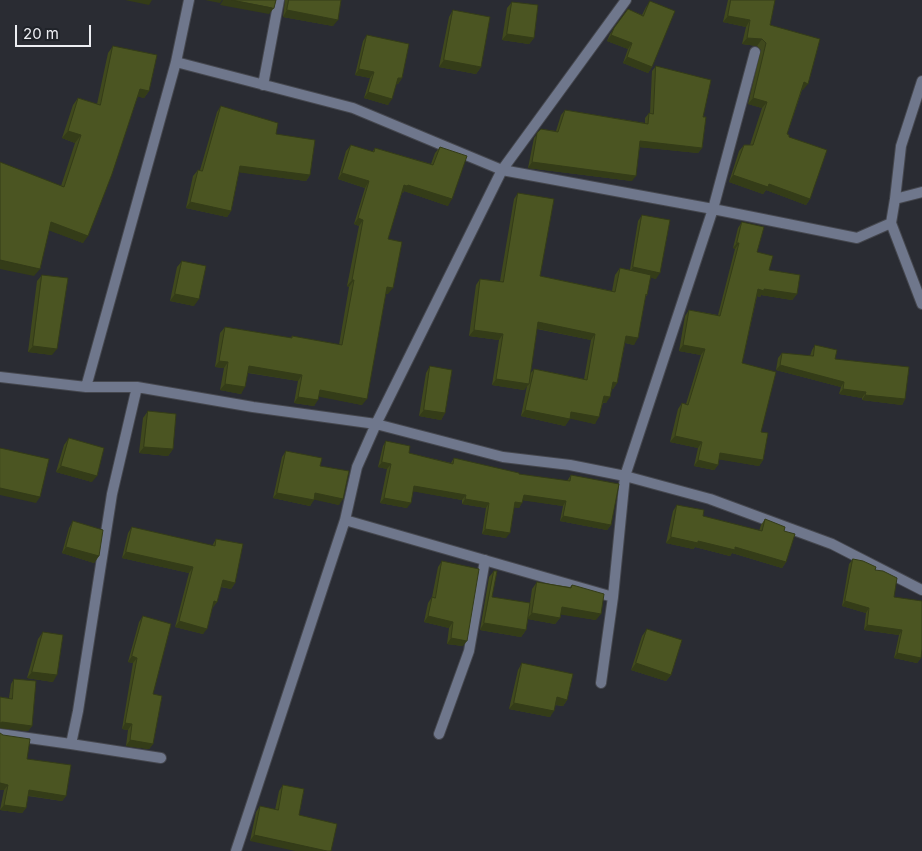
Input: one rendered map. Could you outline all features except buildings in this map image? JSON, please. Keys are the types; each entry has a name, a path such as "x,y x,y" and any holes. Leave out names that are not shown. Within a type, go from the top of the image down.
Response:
{"street":[{"path":"86,386 176,62 189,0"},
{"path":"263,85 279,0"},
{"path":"236,851 345,520 357,467 376,424 502,170 626,0"},
{"path":"601,683 613,597 625,476 713,209 755,52"},
{"path":"176,62 353,108 502,170 857,238 891,223"},
{"path":"922,81 901,146 896,199 891,223 922,304"},
{"path":"896,199 922,192"},
{"path":"0,377 86,386 137,387 253,407 376,424 503,457 570,465 625,476 710,499 823,541 922,590"},
{"path":"71,744 78,711 112,494 137,387"},
{"path":"345,520 613,597"},
{"path":"439,734 469,651 485,560"},
{"path":"0,734 161,758"}]}
